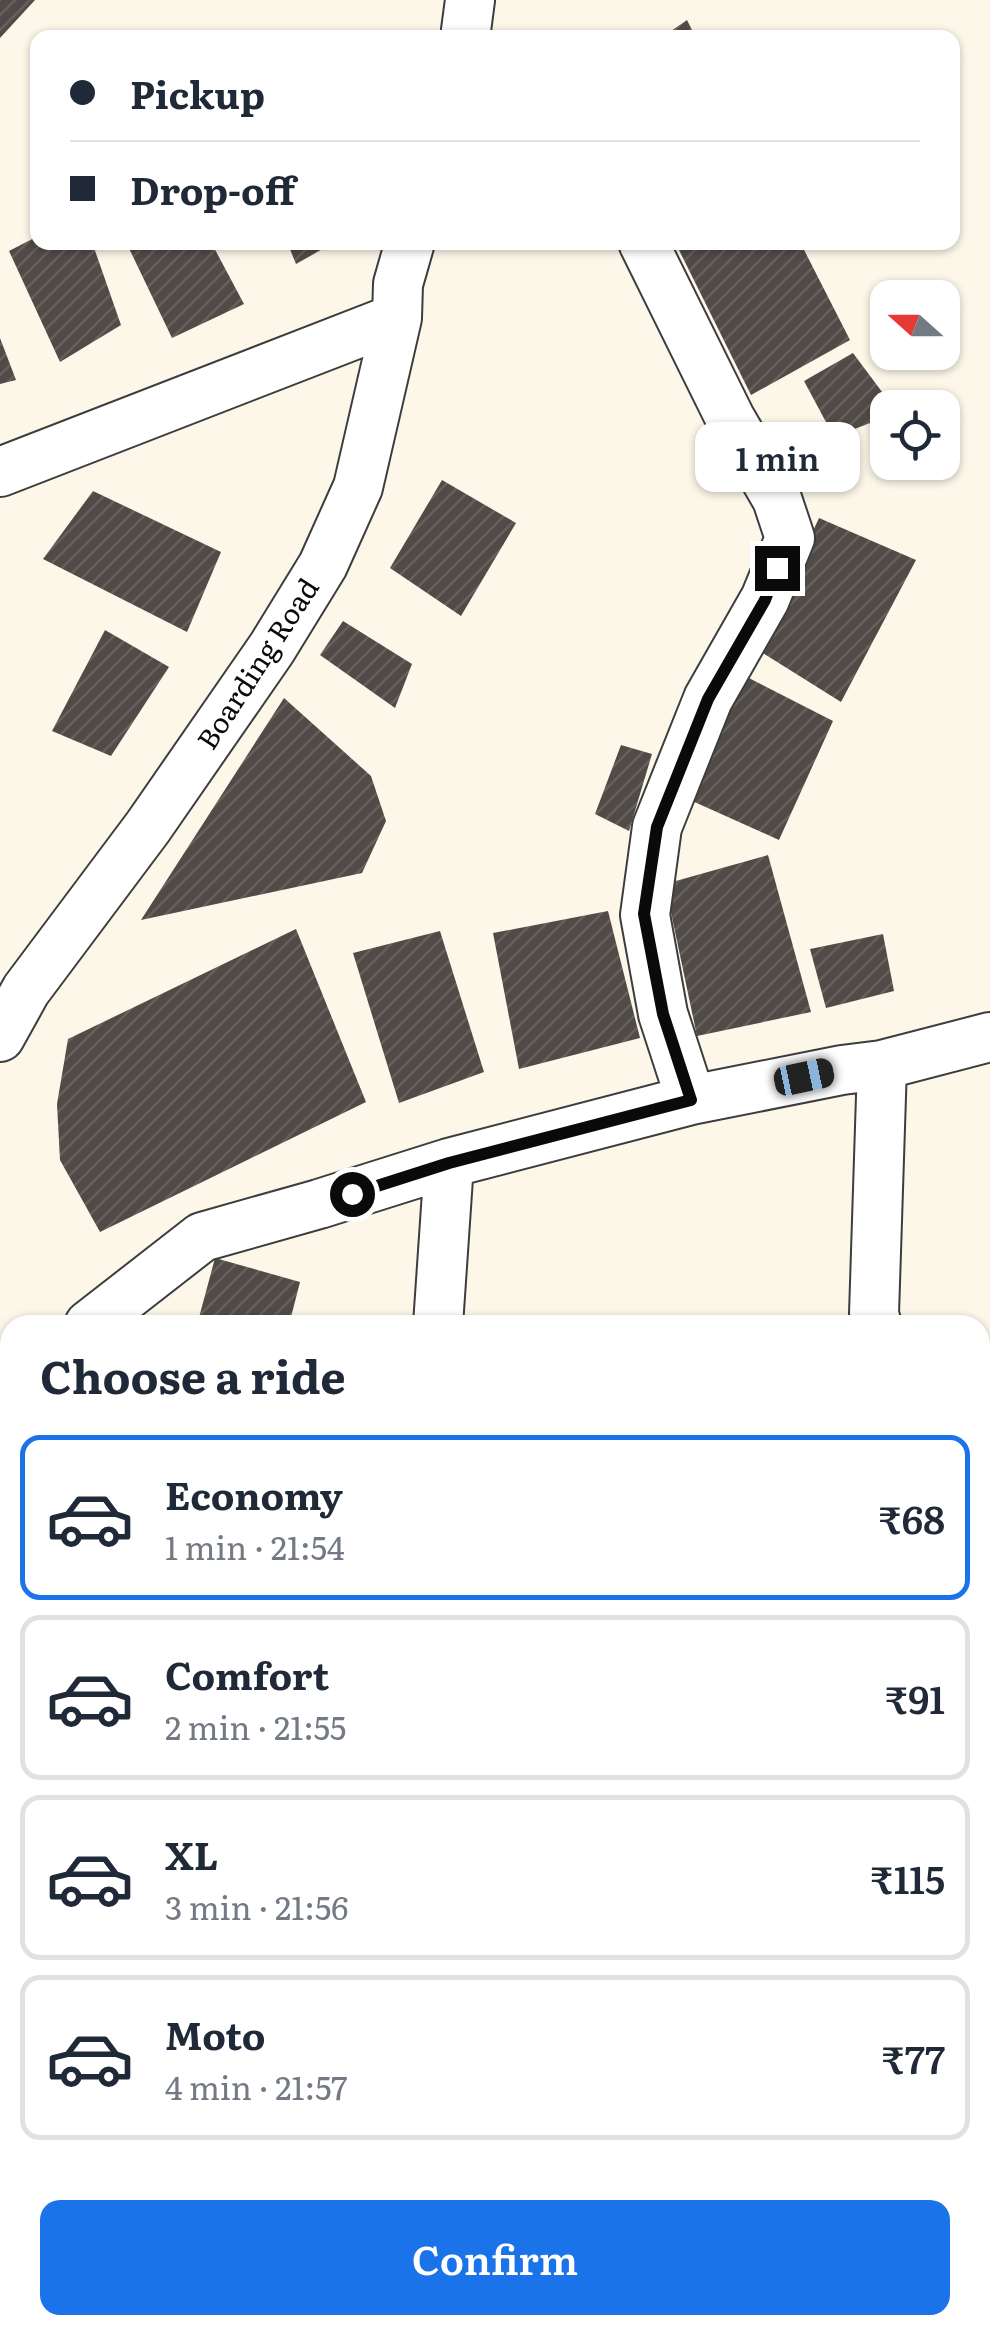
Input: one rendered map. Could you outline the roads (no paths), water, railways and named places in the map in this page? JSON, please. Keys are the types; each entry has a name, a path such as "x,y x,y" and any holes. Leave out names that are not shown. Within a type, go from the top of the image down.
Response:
{"street":[{"path":"466,30 470,0"},
{"name":"Boarding Road","path":"0,1037 26,990 148,826 272,648 323,565 358,487 397,318 398,284 408,250"},
{"path":"647,250 730,418 777,499 790,538 765,600 708,699 657,827 644,914 663,1014 691,1100"},
{"path":"0,472 397,318"},
{"path":"101,1315 202,1237 449,1163 691,1100 882,1065 990,1037"},
{"path":"874,1315 882,1065"},
{"path":"439,1315 449,1163"}]}
